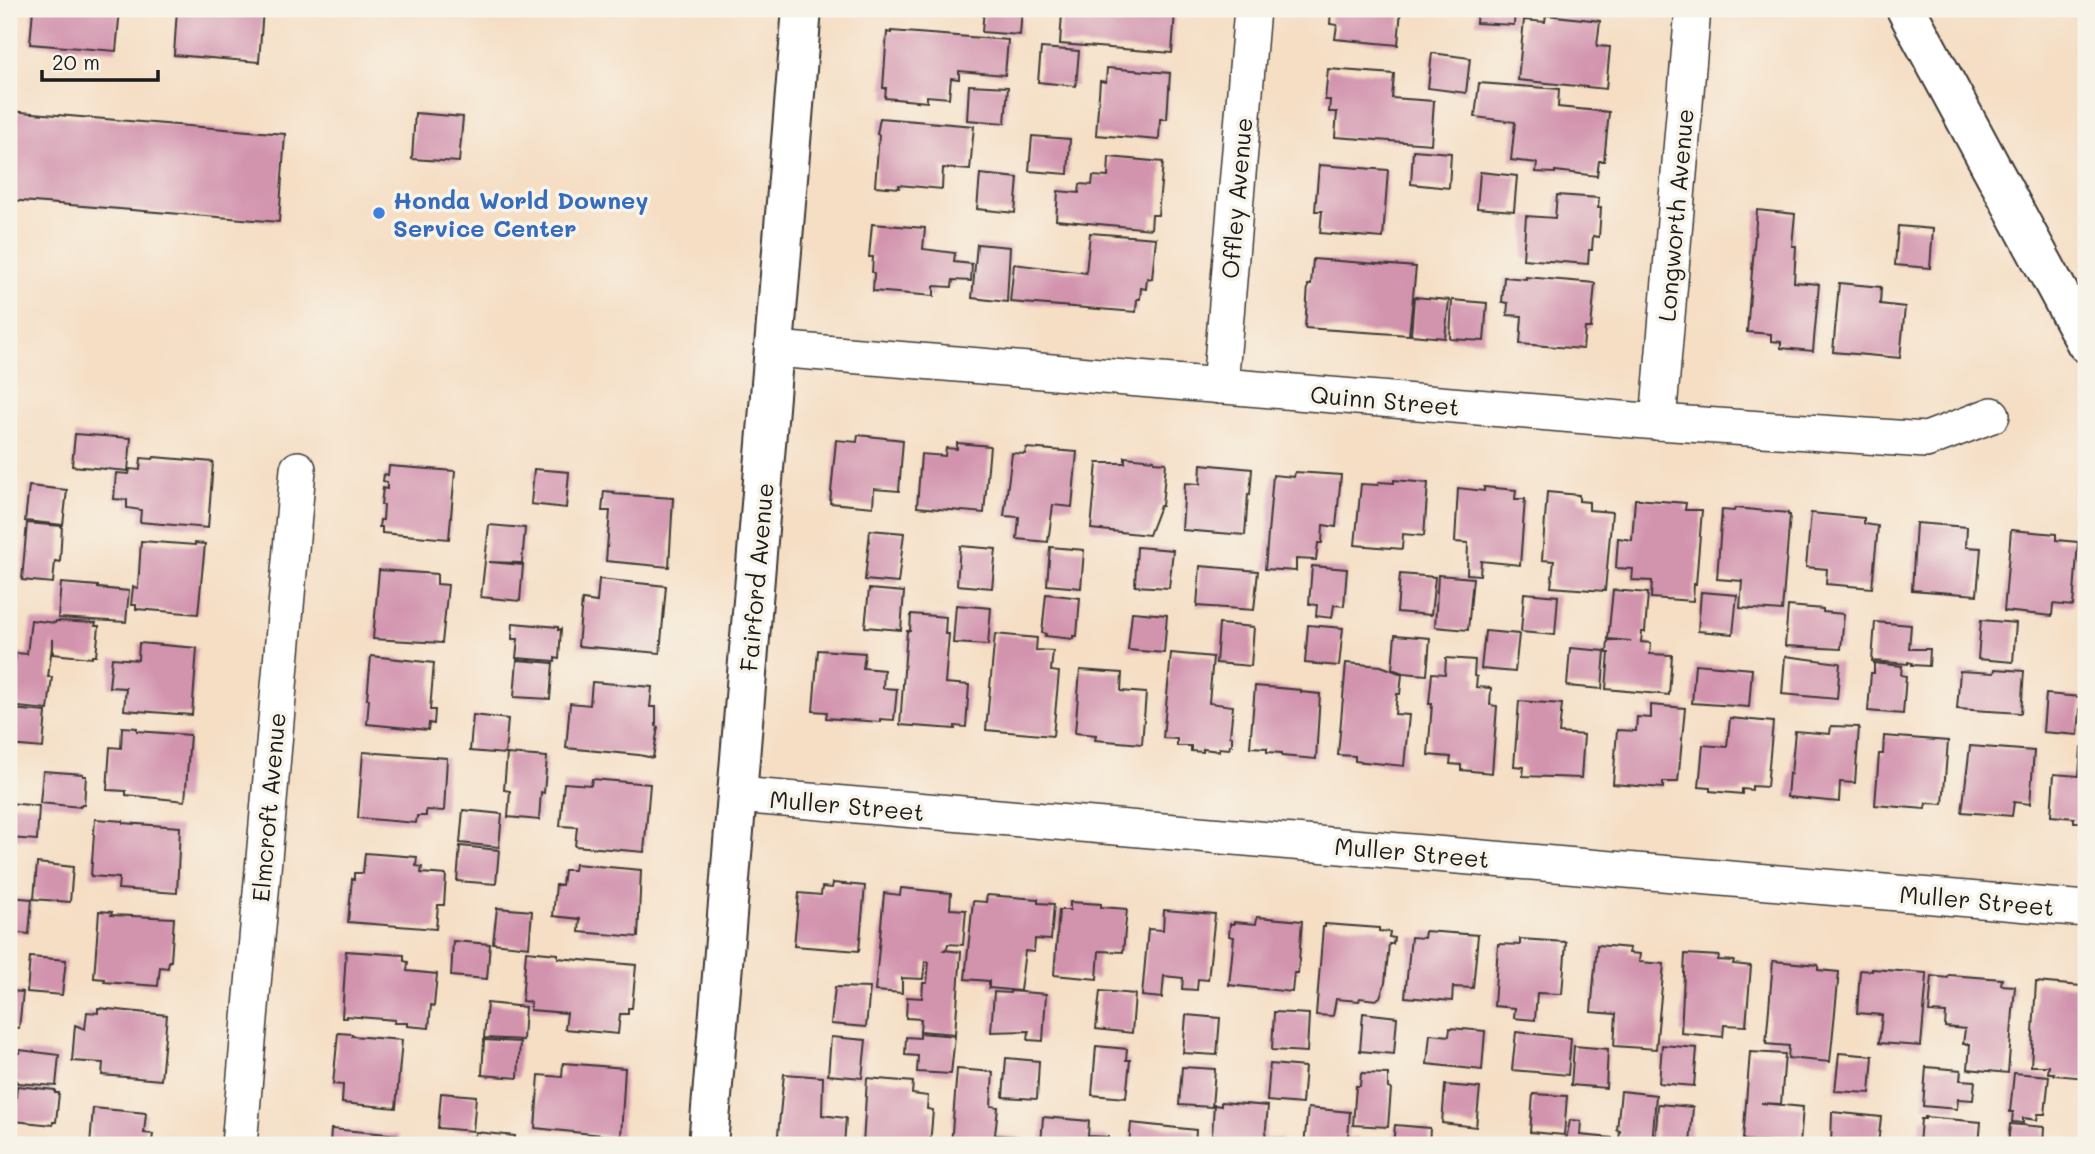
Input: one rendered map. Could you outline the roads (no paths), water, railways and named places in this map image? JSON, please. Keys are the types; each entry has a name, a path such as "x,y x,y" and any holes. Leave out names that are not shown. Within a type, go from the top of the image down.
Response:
{"main road":[{"name":"Fairford Avenue","path":"708,1145 802,9"},
{"path":"1906,9 2086,344"}],"street":[{"name":"Offley Avenue","path":"1220,386 1252,9"},
{"name":"Longworth Avenue","path":"1658,422 1693,9"},
{"name":"Quinn Street","path":"775,349 1658,422 1926,440 1992,415"},
{"name":"Elmcroft Avenue","path":"239,1145 298,469"},
{"name":"Muller Street","path":"738,795 2086,909"}],"place":[{"name":"Honda World Downey Service Center","path":"379,213"}]}
